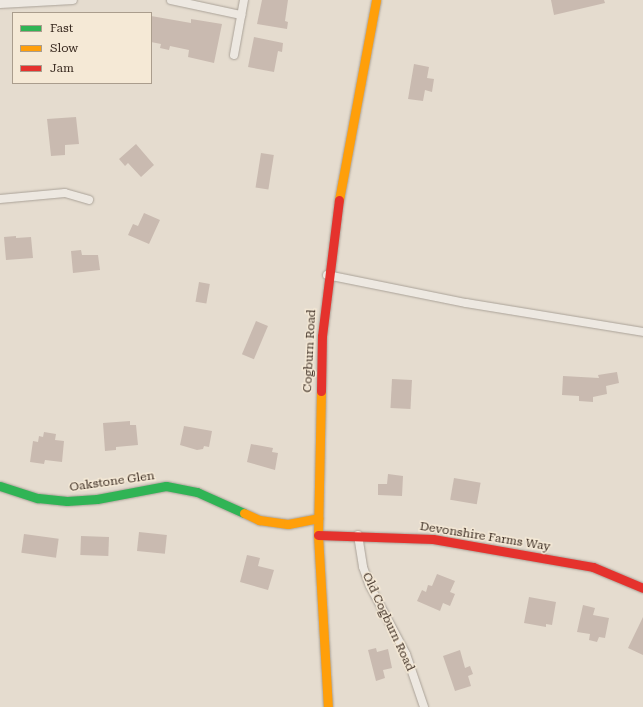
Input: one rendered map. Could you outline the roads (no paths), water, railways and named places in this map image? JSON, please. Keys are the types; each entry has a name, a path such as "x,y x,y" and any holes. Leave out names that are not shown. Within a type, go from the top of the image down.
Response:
{"street":[{"path":"0,4 73,0"},
{"path":"171,0 241,15"},
{"path":"234,55 244,0"},
{"name":"Cogburn Road","path":"328,707 318,535 320,392 327,274 376,0"},
{"path":"0,199 65,193 89,200"},
{"path":"327,274 466,303 643,332"},
{"name":"Oakstone Glen","path":"0,486 38,498 67,501 96,499 166,486 197,492 258,520 288,524 318,518"},
{"name":"Devonshire Farms Way","path":"318,535 433,539 593,567 643,588"},
{"name":"Old Cogburn Road","path":"358,536 363,568 370,586 406,654 424,707"}]}
